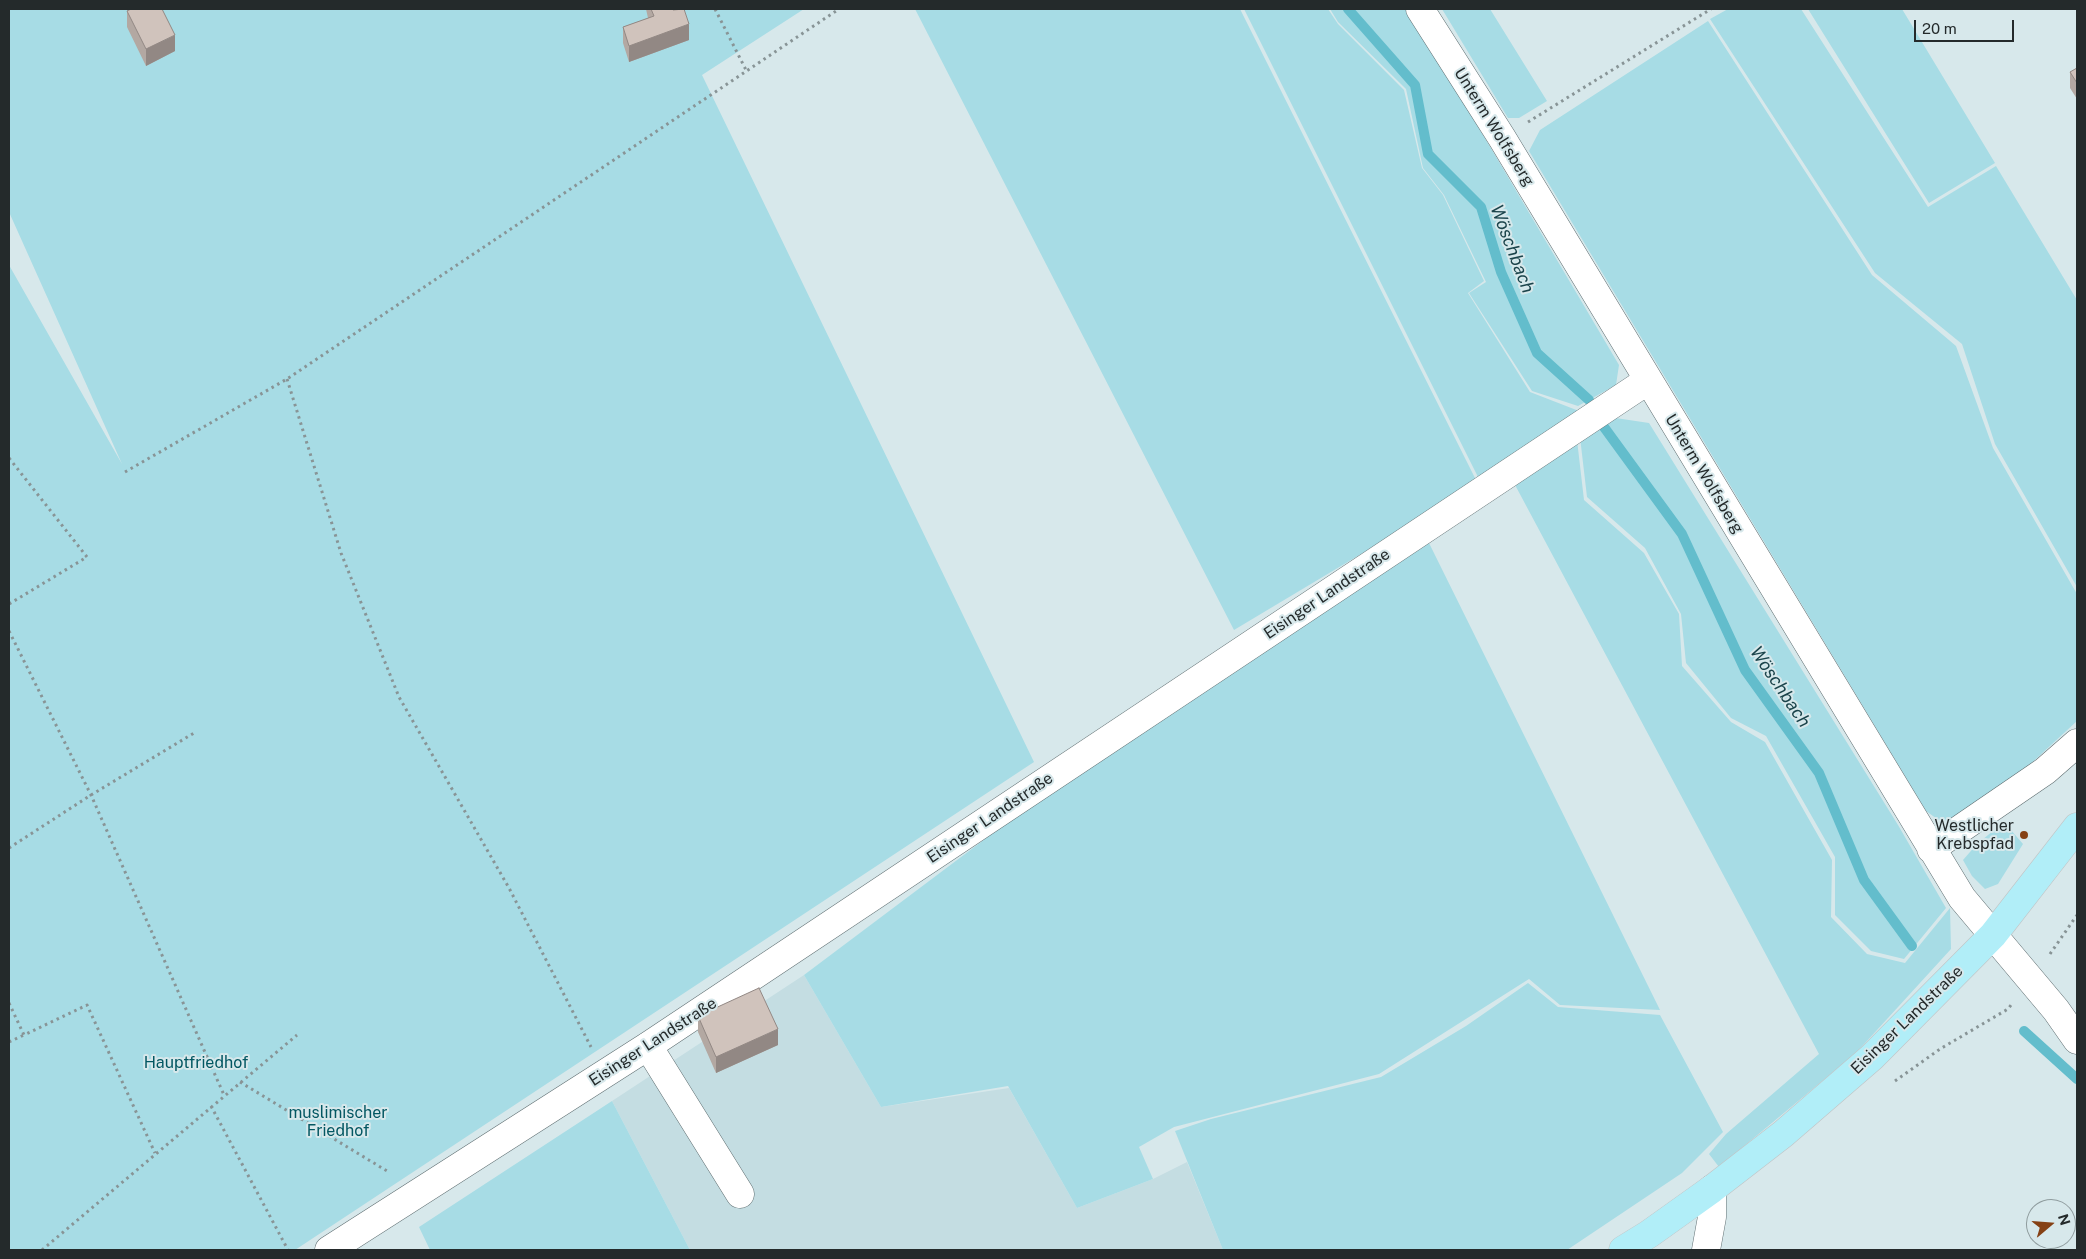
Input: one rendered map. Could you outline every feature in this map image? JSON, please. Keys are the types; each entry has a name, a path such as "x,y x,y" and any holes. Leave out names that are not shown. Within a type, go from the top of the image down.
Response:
{"main road":[{"name":"Eisinger Landstraße","path":"1623,1250 1649,1234 1712,1189 1783,1134 1872,1057 1993,935 2077,827"}],"street":[{"name":"Unterm Wolfsberg","path":"1420,9 1502,138 1647,381 1962,898 2056,1010 2077,1040"},
{"name":"Eisinger Landstraße","path":"329,1250 648,1046 1647,381"},
{"path":"1931,849 2045,771 2077,743"},
{"path":"648,1046 740,1194"},
{"path":"1706,1250 1712,1216 1712,1189"}],"path":[{"path":"715,9 746,70"},
{"path":"125,472 287,380 839,9"},
{"path":"1502,138 1711,9"},
{"path":"287,380 341,553 399,696 509,888 605,1074"},
{"path":"9,458 87,557 9,604"},
{"path":"9,631 91,795 224,1095"},
{"path":"9,848 91,795 194,733"},
{"path":"2031,980 2077,916"},
{"path":"9,1003 24,1035"},
{"path":"9,1042 87,1004 155,1153"},
{"path":"42,1250 210,1106 297,1035"},
{"path":"240,1082 387,1171"},
{"path":"210,1106 288,1250"}],"shaded area":[{"path":"804,975 881,1107 1009,1088 1077,1208 1153,1179 1187,1162 1223,1250 690,1250 612,1101"}],"green space":[{"path":"9,9 804,9 702,75 1034,762 295,1250 9,1250 9,265 122,464 9,212"},
{"path":"915,9 1240,9 1478,484 1234,630"},
{"path":"1244,9 1328,9 1338,24 1404,90 1422,168 1443,195 1484,281 1468,293 1530,392 1579,411 1481,483"},
{"path":"1330,9 1407,9 1619,365 1616,385 1578,406 1532,391 1469,293 1486,282 1444,195 1423,168 1406,89 1338,22"},
{"path":"1442,9 1490,9 1547,101 1519,118 1508,118"},
{"path":"1728,9 1801,9 1928,207 1996,166 2077,300 2077,587 1995,444 1962,344 1875,273 1710,19"},
{"path":"1808,9 1902,9 1995,163 1929,203"},
{"path":"1708,21 1872,275 1956,346 1993,448 2077,594 2077,721 2011,782 1947,826 1926,811 1529,151 1540,130"},
{"path":"1609,417 1649,423 1898,825 1946,908 1904,959 1871,951 1835,915 1835,857 1766,736 1731,718 1686,663 1681,614 1645,548 1587,497 1580,437"},
{"path":"1577,440 1584,500 1644,553 1679,614 1682,666 1731,722 1765,742 1832,860 1831,917 1867,954 1905,963 1950,908 1951,949 1856,1053 1719,1167 1709,1154 1726,1134 1819,1054 1514,483"},
{"path":"1429,543 1660,1010 1560,1005 1529,979 1379,1074 1174,1127 1139,1147 1153,1179 1077,1208 1008,1086 881,1107 804,975 1001,827"},
{"path":"2004,822 2023,844 1998,884 1985,889 1972,876 1963,860 1977,844"},
{"path":"1528,983 1558,1007 1660,1015 1723,1132 1682,1173 1567,1250 1223,1250 1175,1131 1211,1119 1381,1077 1466,1026"},
{"path":"612,1101 690,1250 430,1250 419,1227"}],"building":[{"path":"131,9 162,9 175,35 146,49 127,11"},
{"path":"651,9 684,9 689,24 629,46 623,27 654,16"},
{"path":"2077,68 2077,83 2070,72"},
{"path":"759,988 778,1029 716,1057 698,1016"}],"waterway":[{"name":"Wöschbach","path":"1348,9 1415,85 1428,154 1481,207 1501,272 1537,353 1589,400"},
{"name":"Wöschbach","path":"1601,423 1682,534 1745,670 1819,773 1864,880 1912,946"},
{"name":"Wöschbach","path":"2024,1031 2077,1079"}],"place":[{"name":"Westlicher Krebspfad","path":"2024,835"}],"park label":[{"name":"Hauptfriedhof","path":"196,1063"},
{"name":"muslimischer Friedhof","path":"338,1122"}]}
